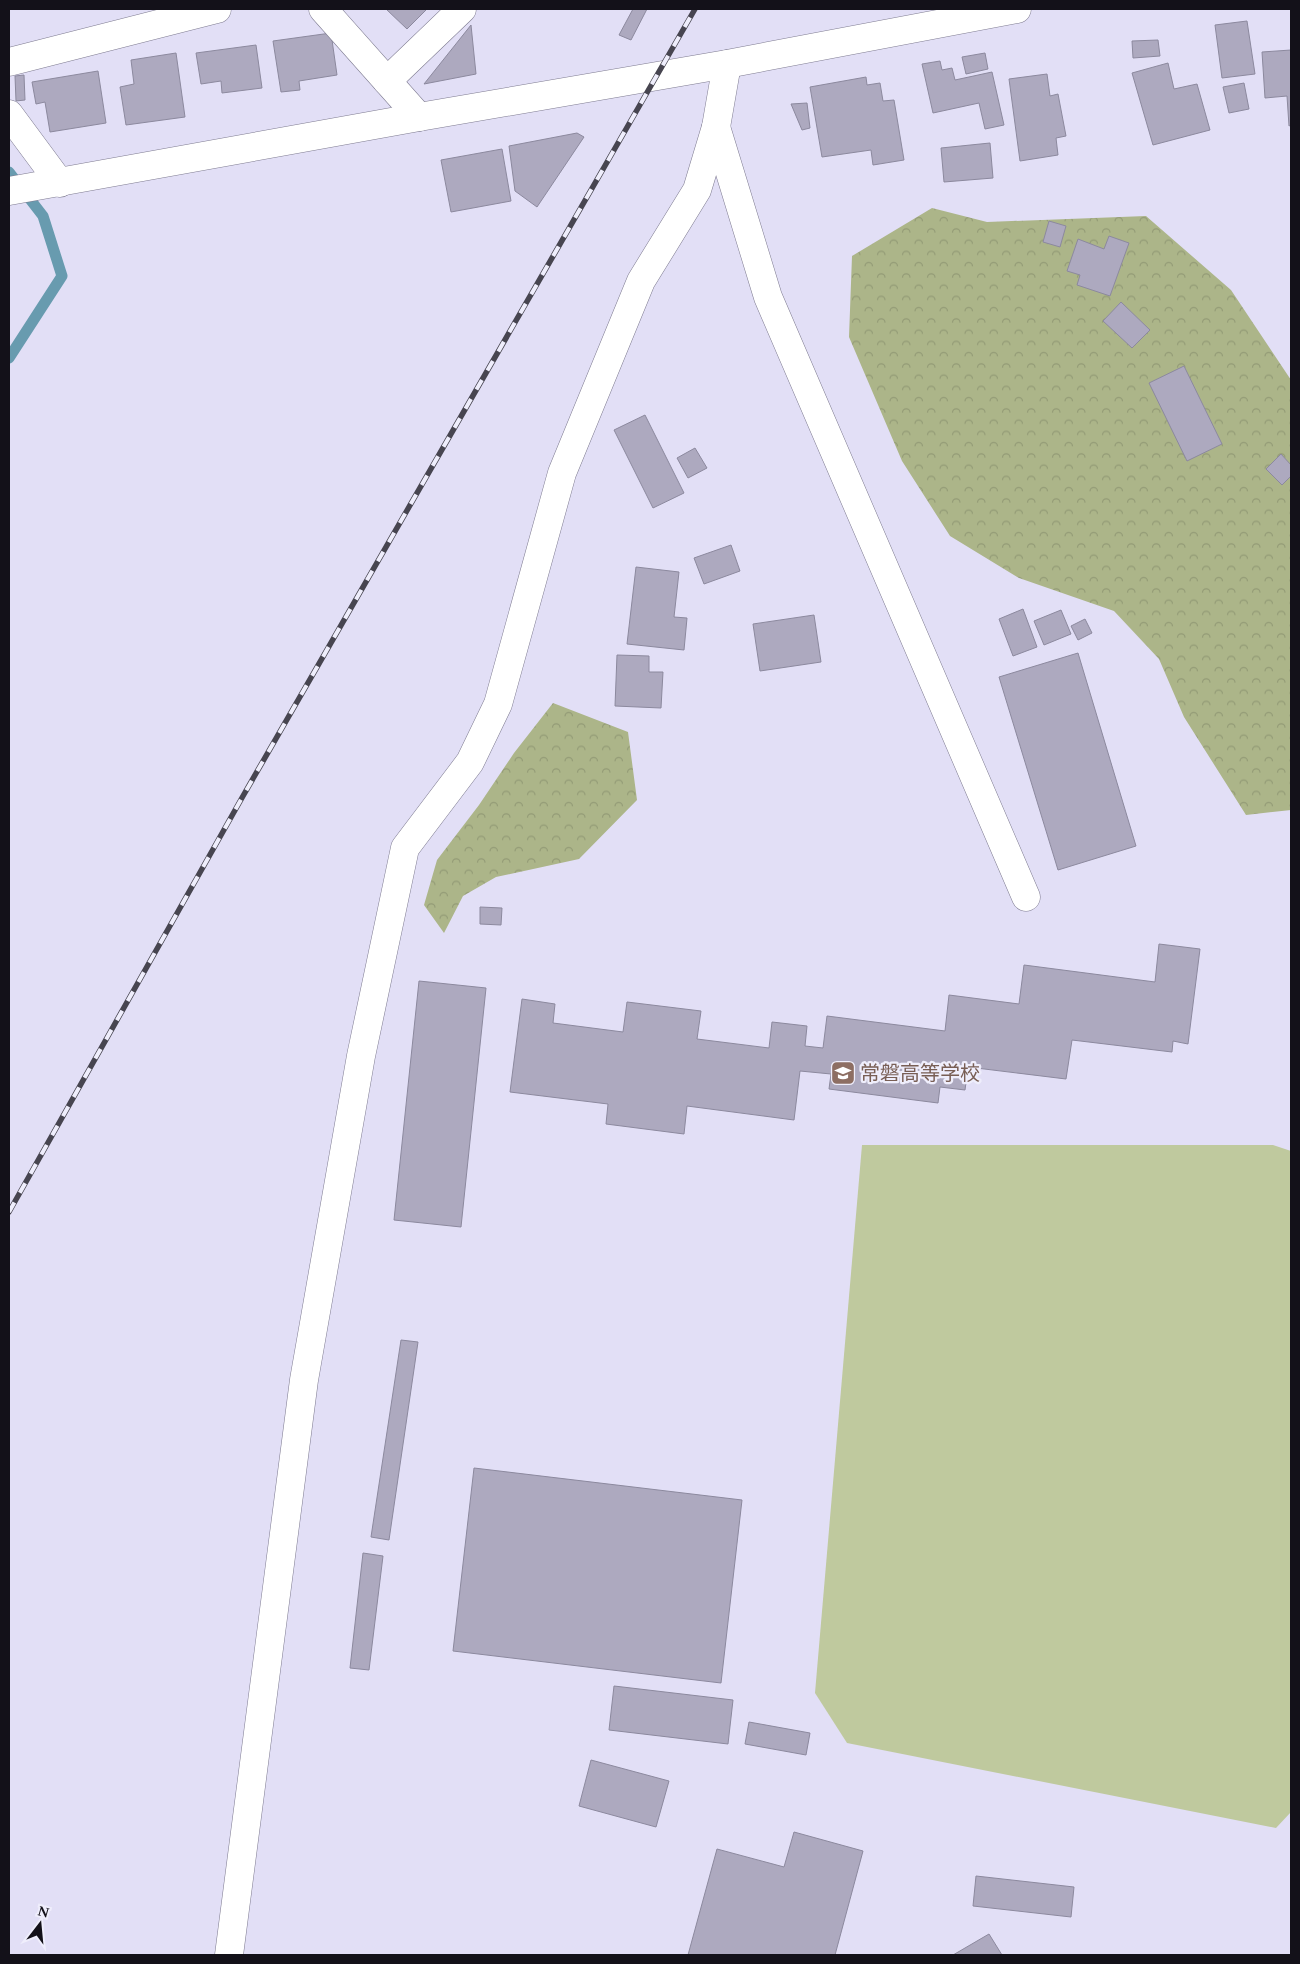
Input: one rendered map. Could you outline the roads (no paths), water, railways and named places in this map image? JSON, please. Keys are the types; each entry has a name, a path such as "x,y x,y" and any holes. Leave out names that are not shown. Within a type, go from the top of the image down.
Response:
{"street":[{"path":"9,62 217,9"},
{"path":"323,9 419,116"},
{"path":"387,81 462,9"},
{"path":"9,192 419,116 727,64 1017,9"},
{"path":"229,1955 304,1380 361,1056 405,848 470,762 498,704 562,473 641,281 696,190 716,127 727,64"},
{"path":"9,114 60,183"},
{"path":"716,127 768,297 1026,897"}],"waterway":[{"path":"9,172 43,216 62,276 9,358"}],"railway":[{"path":"9,1212 243,796 695,9"}],"place":[{"name":"常磐高等学校","path":"843,1073"}]}
